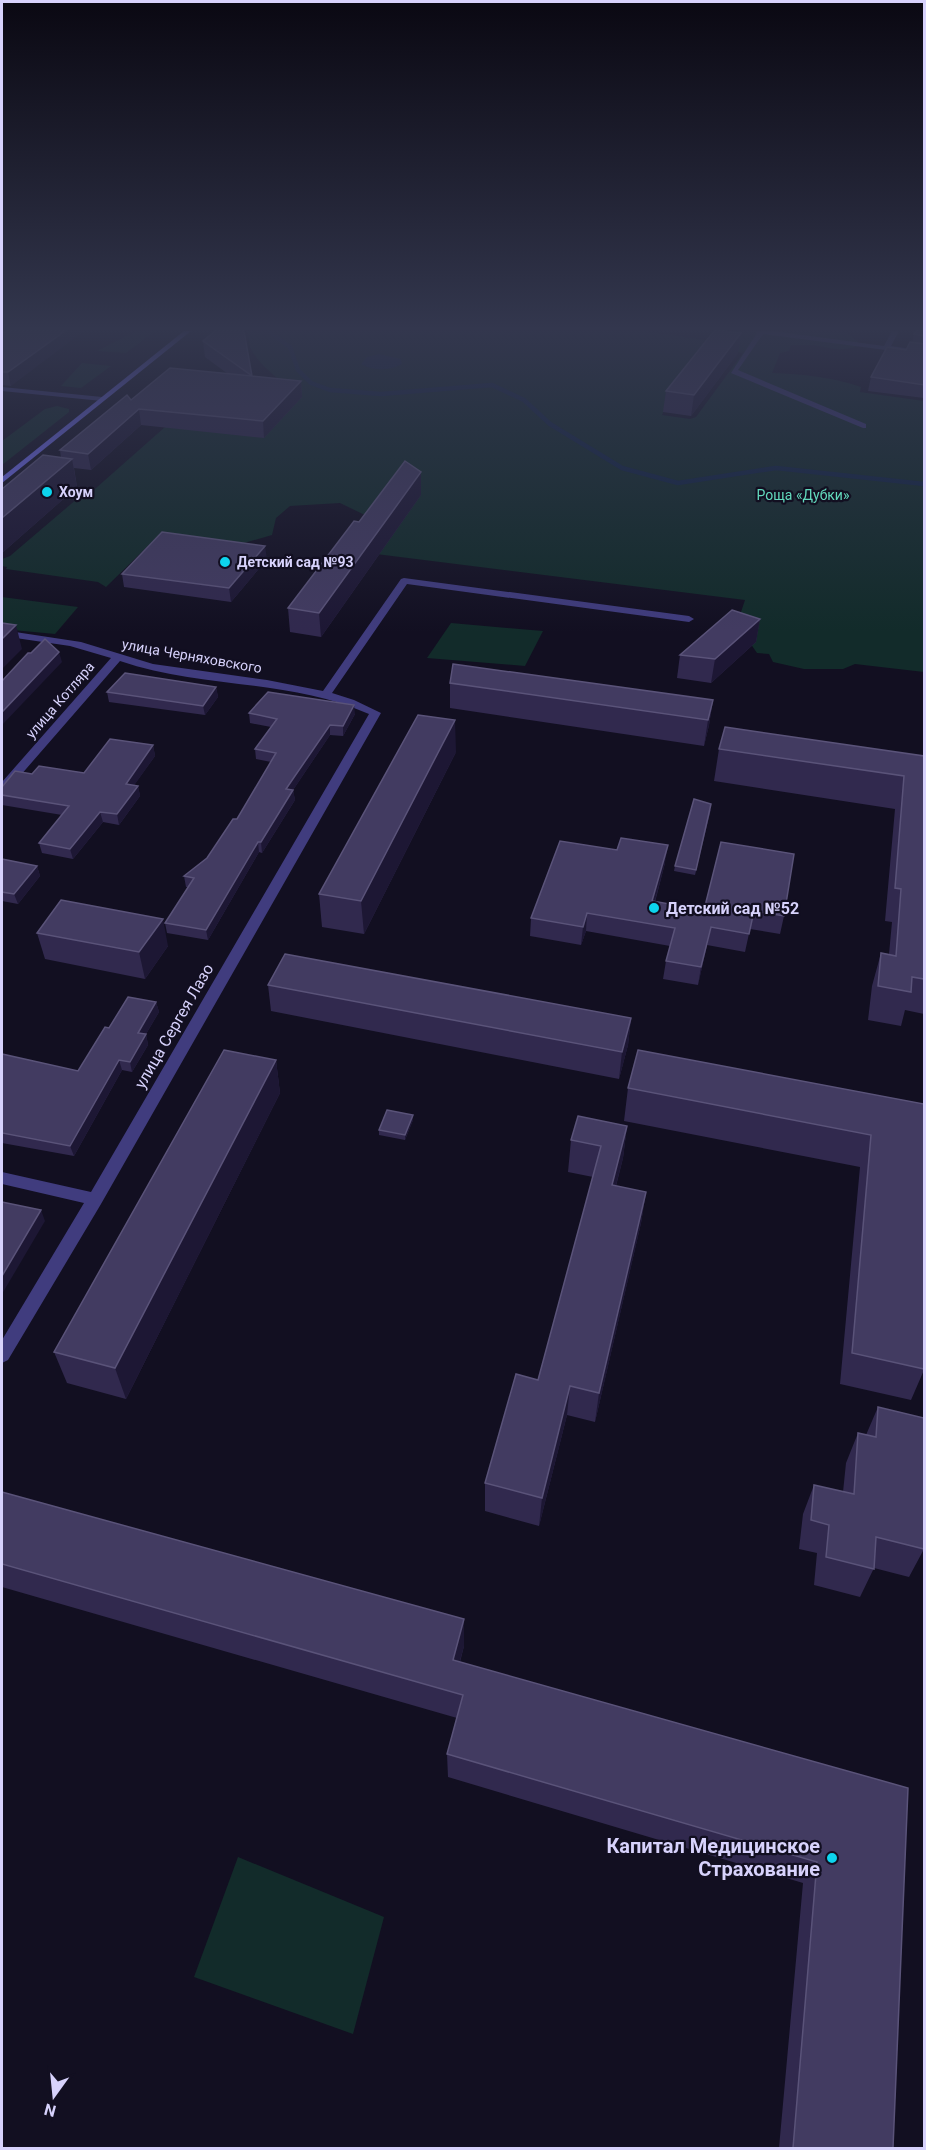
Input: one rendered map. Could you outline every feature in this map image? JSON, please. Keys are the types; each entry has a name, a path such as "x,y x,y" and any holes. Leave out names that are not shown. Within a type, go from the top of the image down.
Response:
{"main road":[{"path":"2,481 63,431"}],"street":[{"path":"326,694 404,581 689,619"},
{"name":"улица Черняховского","path":"2,633 92,648 117,658 153,667 326,694 355,703 375,713"},
{"name":"улица Котляра","path":"2,789 117,658"},
{"name":"улица Сергея Лазо","path":"2,1355 95,1199 375,713"},
{"path":"2,1178 95,1199"}],"green space":[{"path":"15,431 45,431 2,465 2,441"},
{"name":"Роща «Дубки»","path":"160,431 924,431 924,672 855,664 843,669 804,669 773,662 769,654 757,653 737,624 745,600 344,550 369,517 340,503 290,506 276,518 272,535 216,551 153,541 106,587 98,582 6,569 7,567 2,566 2,559 10,556 78,498 87,496"},
{"path":"2,597 78,607 55,634 2,629"},
{"path":"451,623 543,631 525,666 427,658"},
{"path":"238,1857 384,1917 353,2034 194,1977"}],"building":[{"path":"83,431 114,431 88,454 60,450"},
{"path":"43,455 72,459 2,518 2,489"},
{"path":"405,461 421,472 319,613 288,608 354,521 359,522"},
{"path":"162,532 265,546 229,588 122,574"},
{"path":"732,610 760,619 715,659 680,655"},
{"path":"2,623 16,625 2,639"},
{"path":"45,639 59,652 2,712 2,681 28,653 31,653"},
{"path":"453,664 713,700 708,720 450,683"},
{"path":"125,673 216,687 203,706 107,692"},
{"path":"268,692 354,705 343,726 330,725 286,789 293,790 261,842 258,842 206,930 165,923 194,878 184,876 207,858 233,819 237,819 276,753 255,749 277,719 249,713"},
{"path":"418,715 455,720 361,901 319,894"},
{"path":"725,727 924,756 924,979 912,977 911,992 878,986 881,953 896,956 901,889 895,888 904,776 719,749"},
{"path":"110,739 153,745 126,784 138,786 117,814 100,812 70,849 39,843 69,806 2,795 2,787 15,771 32,774 39,766 84,773"},
{"path":"694,799 711,804 696,870 675,866"},
{"path":"621,838 668,845 652,901 704,910 721,842 794,854 784,916 754,911 749,934 711,927 701,967 666,961 675,928 587,913 583,927 531,918 560,841 617,850"},
{"path":"2,859 37,866 14,894 2,892"},
{"path":"61,900 163,919 139,952 37,933"},
{"path":"285,954 631,1018 622,1052 268,985"},
{"path":"128,997 156,1002 138,1033 146,1034 130,1062 119,1060 70,1146 2,1133 2,1054 78,1071 105,1027 109,1028"},
{"path":"224,1050 276,1060 115,1368 54,1352"},
{"path":"638,1050 924,1104 924,1369 852,1353 871,1135 628,1088"},
{"path":"387,1110 413,1115 405,1135 379,1130"},
{"path":"578,1116 627,1126 612,1185 646,1192 599,1393 570,1386 542,1498 485,1483 516,1374 538,1380 601,1146 571,1140"},
{"path":"2,1202 41,1210 2,1276"},
{"path":"878,1407 924,1418 924,1549 876,1537 874,1569 826,1557 829,1525 811,1520 814,1485 854,1494 858,1433 876,1437"},
{"path":"2,1492 464,1619 453,1660 908,1788 893,2148 793,2148 817,1862 447,1754 463,1695 2,1564"}],"waterway":[{"path":"562,431 622,468 678,483 776,468 924,484"}],"place":[{"name":"Хоум","path":"47,492"},
{"name":"Детский сад №93","path":"225,562"},
{"name":"Детский сад №52","path":"654,908"},
{"name":"Капитал Медицинское Страхование","path":"832,1858"}]}
